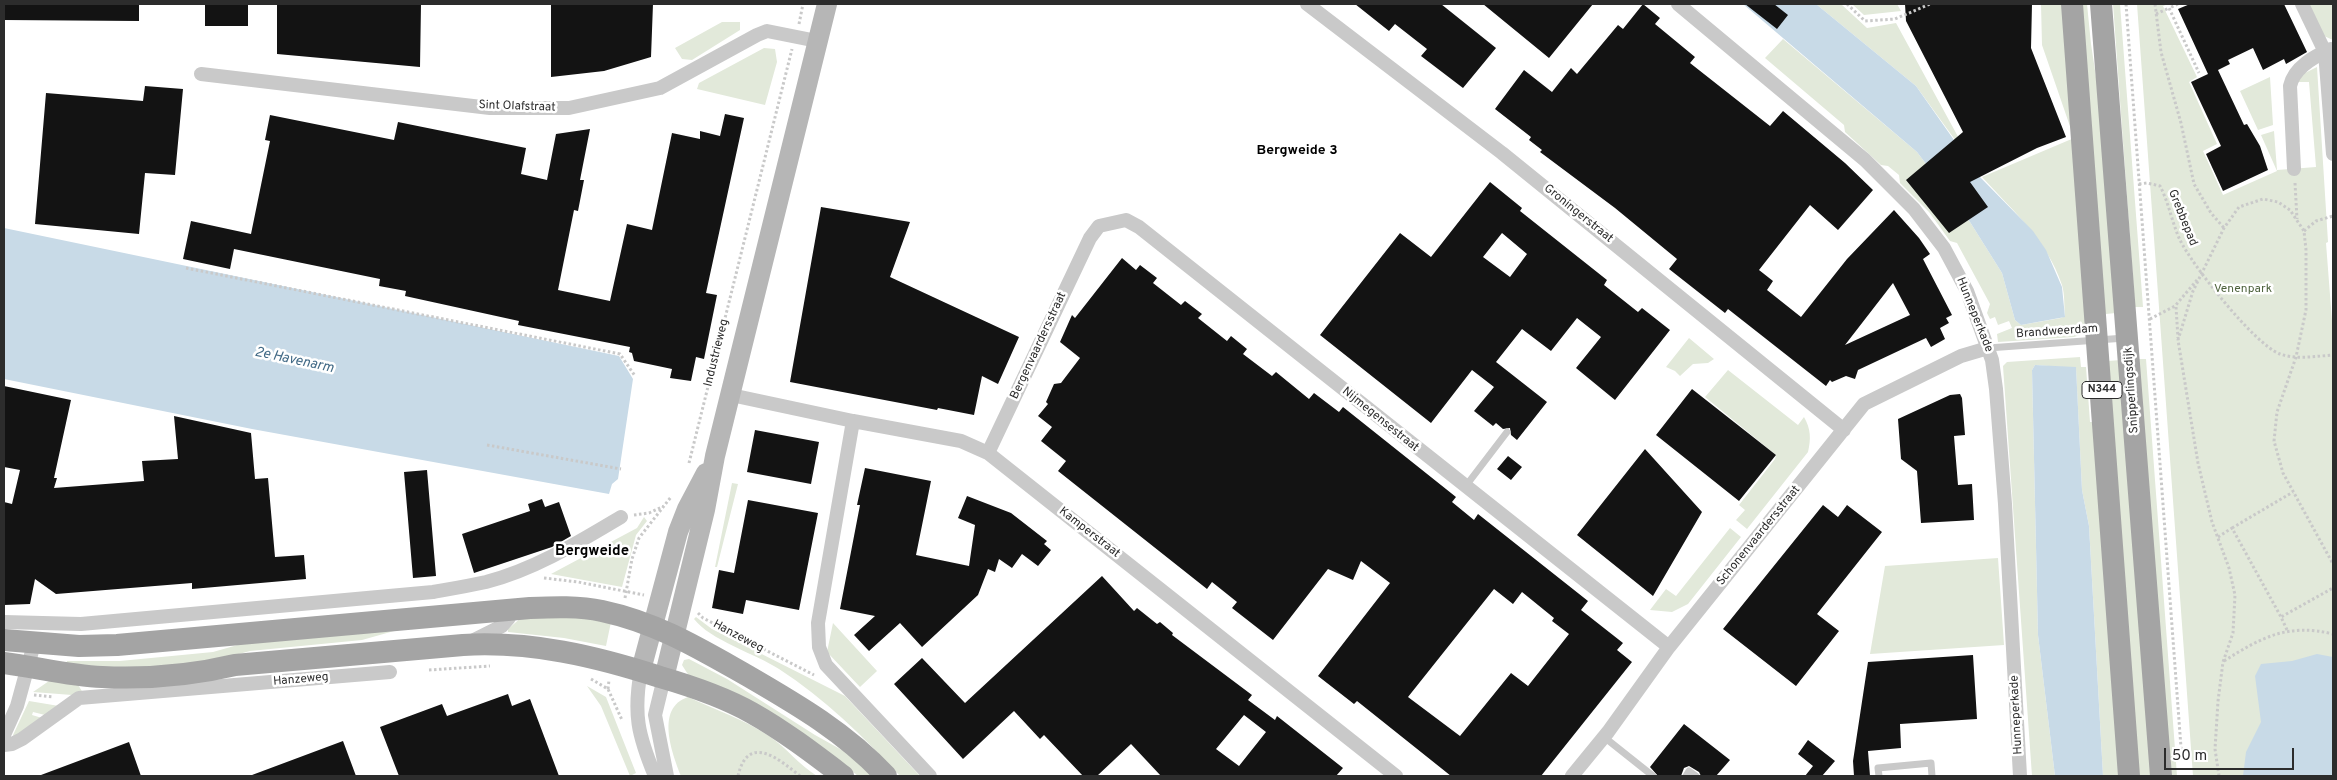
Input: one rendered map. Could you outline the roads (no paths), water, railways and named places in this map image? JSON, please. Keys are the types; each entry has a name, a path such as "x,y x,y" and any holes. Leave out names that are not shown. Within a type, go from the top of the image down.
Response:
{"main road":[{"name":"N344","path":"2072,4 2129,776"},
{"name":"Snipperlingsdijk","path":"2101,4 2160,776"},
{"path":"13,637 117,645 509,610 574,608 622,616 664,630 785,696 830,726 865,754 886,776"},
{"name":"Hanzeweg","path":"4,663 87,676 130,677 213,670 235,665 462,645 492,643 542,647 613,661 695,688 752,712 843,776"}],"street":[{"name":"Industrieweg","path":"641,670 664,630 682,605 705,510 715,456 827,4"},
{"name":"Groningerstraat","path":"1307,4 1502,153 1844,430"},
{"name":"Hunneperkade","path":"1678,4 1865,160 1914,209 1944,248 1967,291 1988,348 1996,389 2006,504 2020,776"},
{"path":"2302,4 2329,50 2333,154"},
{"name":"Sint Olafstraat","path":"201,74 490,108 569,108 660,88 757,34 768,32 817,41"},
{"path":"2294,169 2291,79 2295,72 2329,50"},
{"name":"Nijmegensestraat","path":"1090,238 1099,226 1112,222 1126,220 1139,228 1669,647"},
{"name":"Bergenvaardersstraat","path":"988,453 1090,238"},
{"name":"Schonenvaardersstraat","path":"1572,776 1604,737 1669,647 1864,404 1961,356 1988,348"},
{"name":"Kamperstraat","path":"731,395 853,421 961,441 988,453 1396,776"},
{"path":"853,421 817,635 821,655 826,665 839,680 930,776"},
{"name":"Industrieweg","path":"664,678 664,630 661,599 682,520 715,456"},
{"path":"13,637 81,624 408,595 486,582 508,575 572,546 621,517"},
{"name":"Hanzeweg","path":"462,645 502,626 509,618 509,610"},
{"path":"4,663 13,637"},
{"path":"4,735 18,706 28,666 13,637"},
{"path":"641,670 636,698 637,718 641,739 655,776"},
{"name":"Hanzeweg","path":"4,745 22,740 79,698 390,672"},
{"path":"664,678 655,715 667,776"}],"lane":[{"name":"Brandweerdam","path":"1988,348 2128,338"},
{"path":"1465,487 1508,432"},
{"path":"1604,737 1653,776"},
{"path":"1878,776 1878,768 1931,763 1932,776"},
{"path":"1686,776 1690,771 1696,776"}],"water":[{"path":"1743,4 1816,4 1916,86 1980,177 2033,231 2046,250 2062,287 2065,317 2021,325 2015,320 2002,273 1970,222 1917,152"},
{"name":"2e Havenarm","path":"4,228 619,356 633,379 618,479 612,484 609,494 252,429 4,379"},
{"path":"2035,365 2076,367 2082,490 2089,526 2103,776 2055,776 2038,635 2032,370"},
{"path":"2317,654 2333,657 2333,776 2243,776 2246,752 2261,722 2255,676 2261,664 2292,661"}],"district":[{"name":"Bergweide 3","path":"1297,151"},
{"name":"Bergweide","path":"592,552"}],"park label":[{"name":"Venenpark","path":"2243,290"}]}
